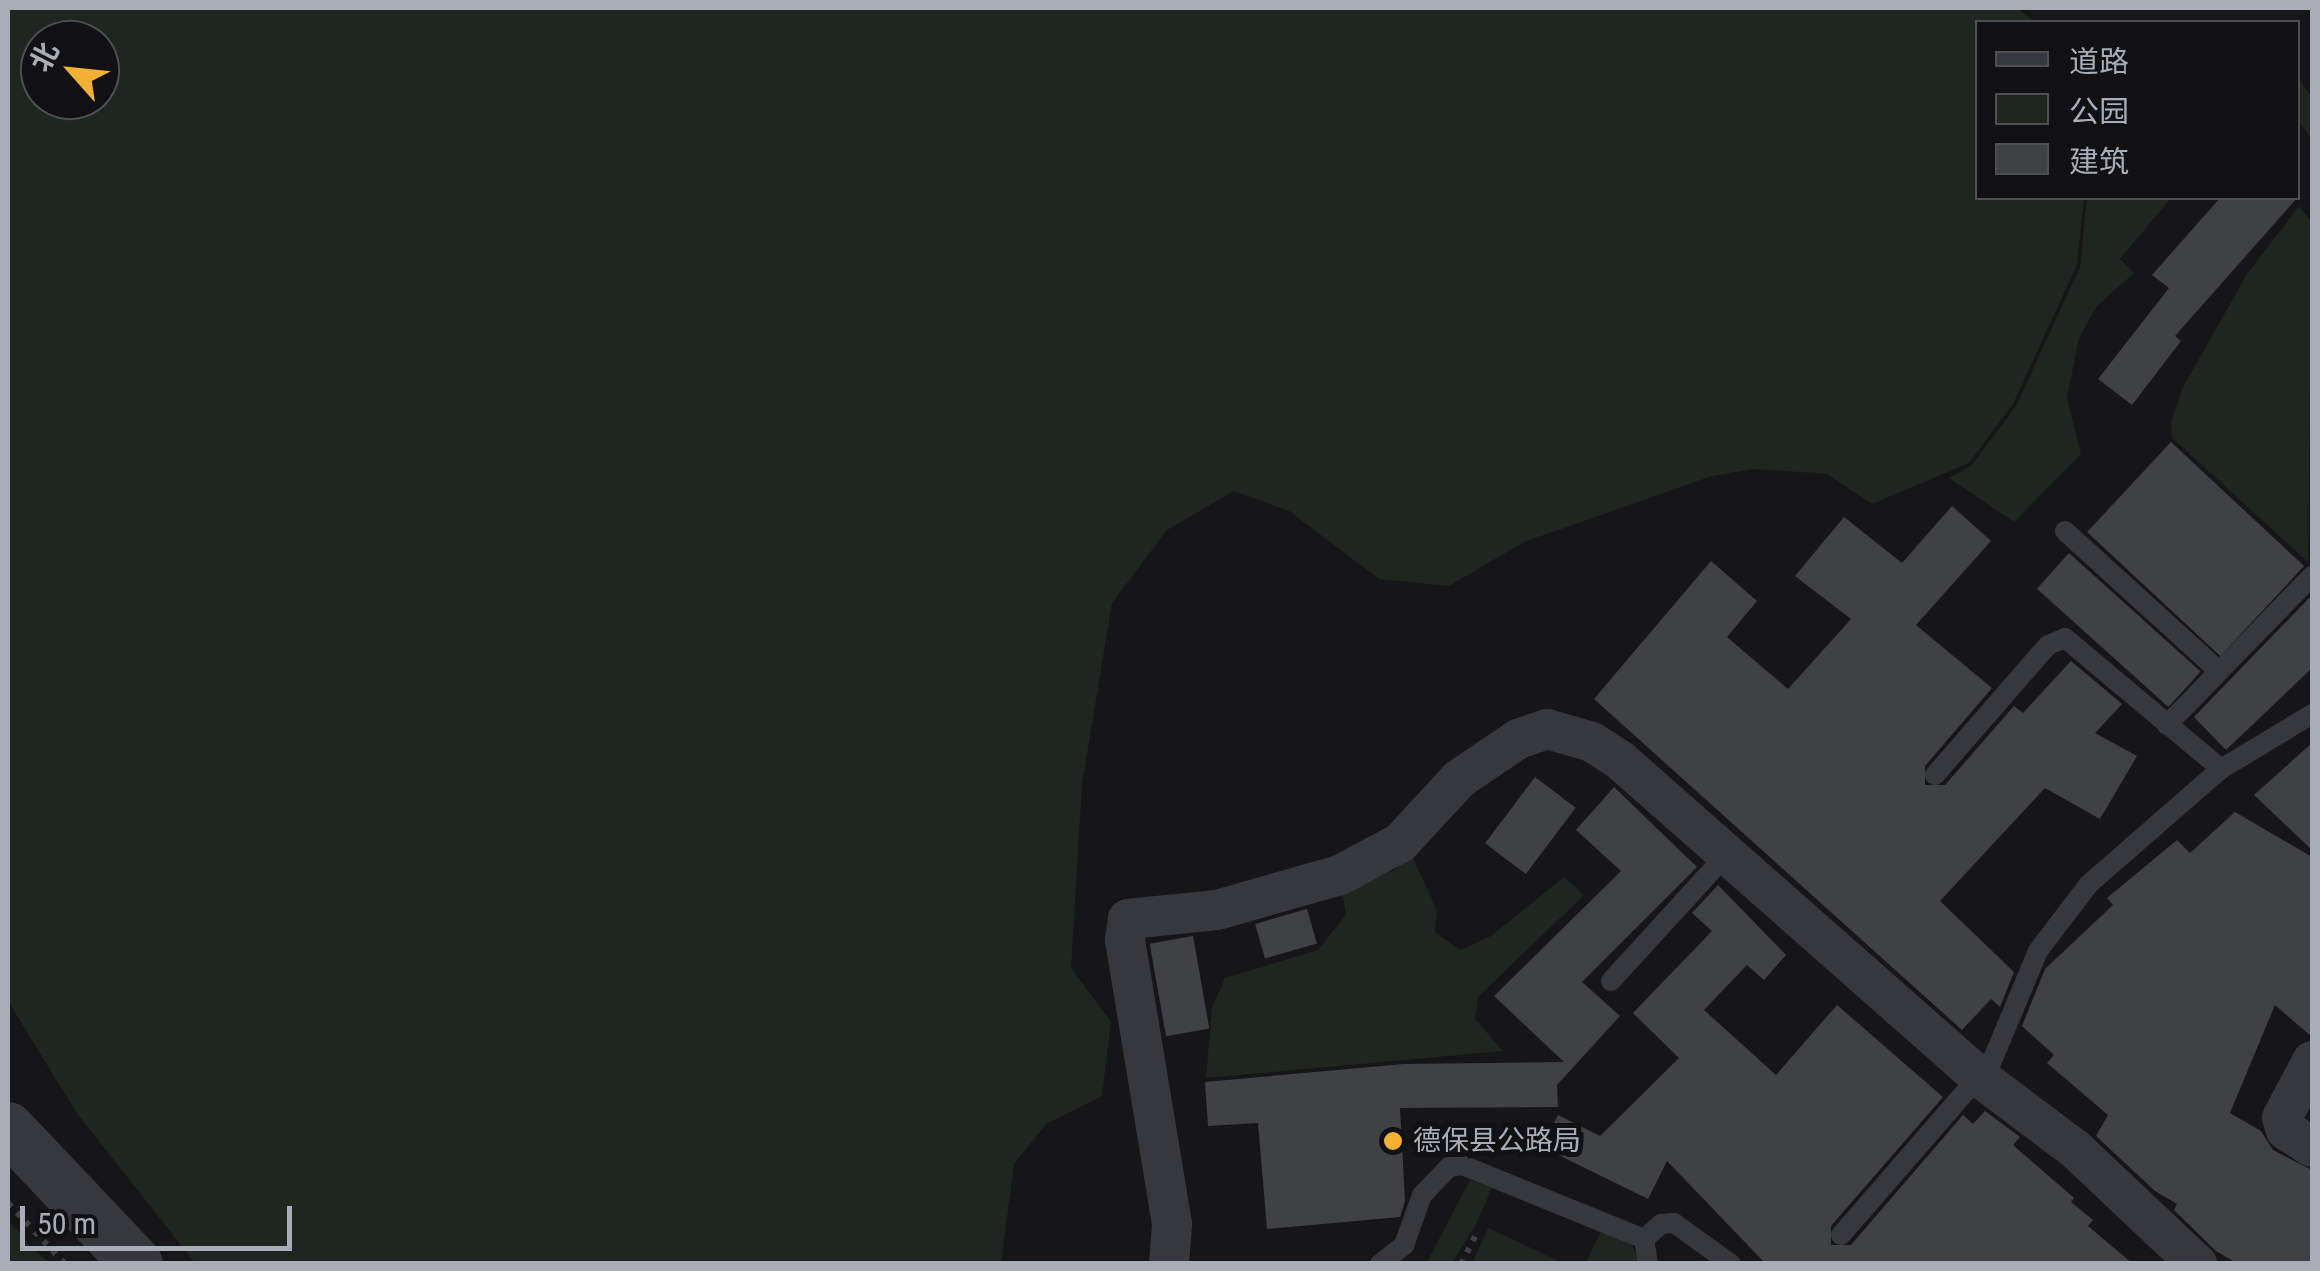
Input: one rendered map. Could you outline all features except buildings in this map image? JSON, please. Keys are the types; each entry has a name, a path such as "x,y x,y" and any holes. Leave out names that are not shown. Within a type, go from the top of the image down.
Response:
{"street":[{"path":"1169,1264 1172,1224 1124,940 1128,919 1217,910 1340,875 1400,843 1459,779 1518,740 1547,729 1592,742 1620,762 1978,1076 2076,1149 2197,1264"},
{"path":"2312,1060 2282,1118 2286,1130 2312,1147"},
{"path":"8,1128 136,1264"},
{"path":"8,1156 104,1264"}],"lane":[{"path":"2065,532 2219,671"},
{"path":"2166,725 2312,576"},
{"path":"1934,775 2057,640 2073,642 2221,769"},
{"path":"1841,1236 1992,1061 2022,983 2061,916 2221,769 2312,714"},
{"path":"1610,982 1727,854"},
{"path":"1380,1264 1404,1245 1422,1195 1449,1167 1462,1165 1593,1213 1644,1239"},
{"path":"1644,1239 1660,1224 1674,1223 1731,1264"},
{"path":"1644,1239 1648,1264"}],"path":[{"path":"8,1203 65,1264"},
{"path":"1461,1264 1476,1235"}],"green space":[{"path":"8,8 2017,8 2032,20 1975,20 1975,200 2084,200 2077,265 2013,404 1969,463 1872,504 1827,474 1755,469 1712,476 1524,542 1449,586 1379,579 1289,511 1234,491 1167,530 1112,603 1082,784 1071,968 1111,1022 1102,1096 1046,1124 1014,1164 1001,1263 195,1263 76,1112 8,1001"},
{"path":"2300,81 2312,97 2312,140 2300,123"},
{"path":"2087,200 2169,200 2120,259 2134,273 2097,306 2079,338 2067,397 2081,454 2014,522 1949,478 1971,466 2016,406 2080,267"},
{"path":"2299,206 2312,223 2308,562 2172,438 2171,423 2182,389 2247,274"},
{"path":"1412,856 1437,911 1435,932 1460,950 1491,936 1564,877 1584,895 1478,997 1475,1019 1503,1051 1206,1078 1212,1008 1225,978 1318,950 1346,915 1343,897 1331,893 1393,871"},
{"path":"1470,1180 1492,1188 1476,1224 1452,1263 1426,1264"},
{"path":"8,1220 33,1249 50,1263 8,1263"},
{"path":"1488,1228 1563,1263 1472,1263"},
{"path":"1603,1228 1632,1245 1641,1264 1585,1264"}],"place":[{"name":"德保县公路局","path":"1393,1141"}]}
